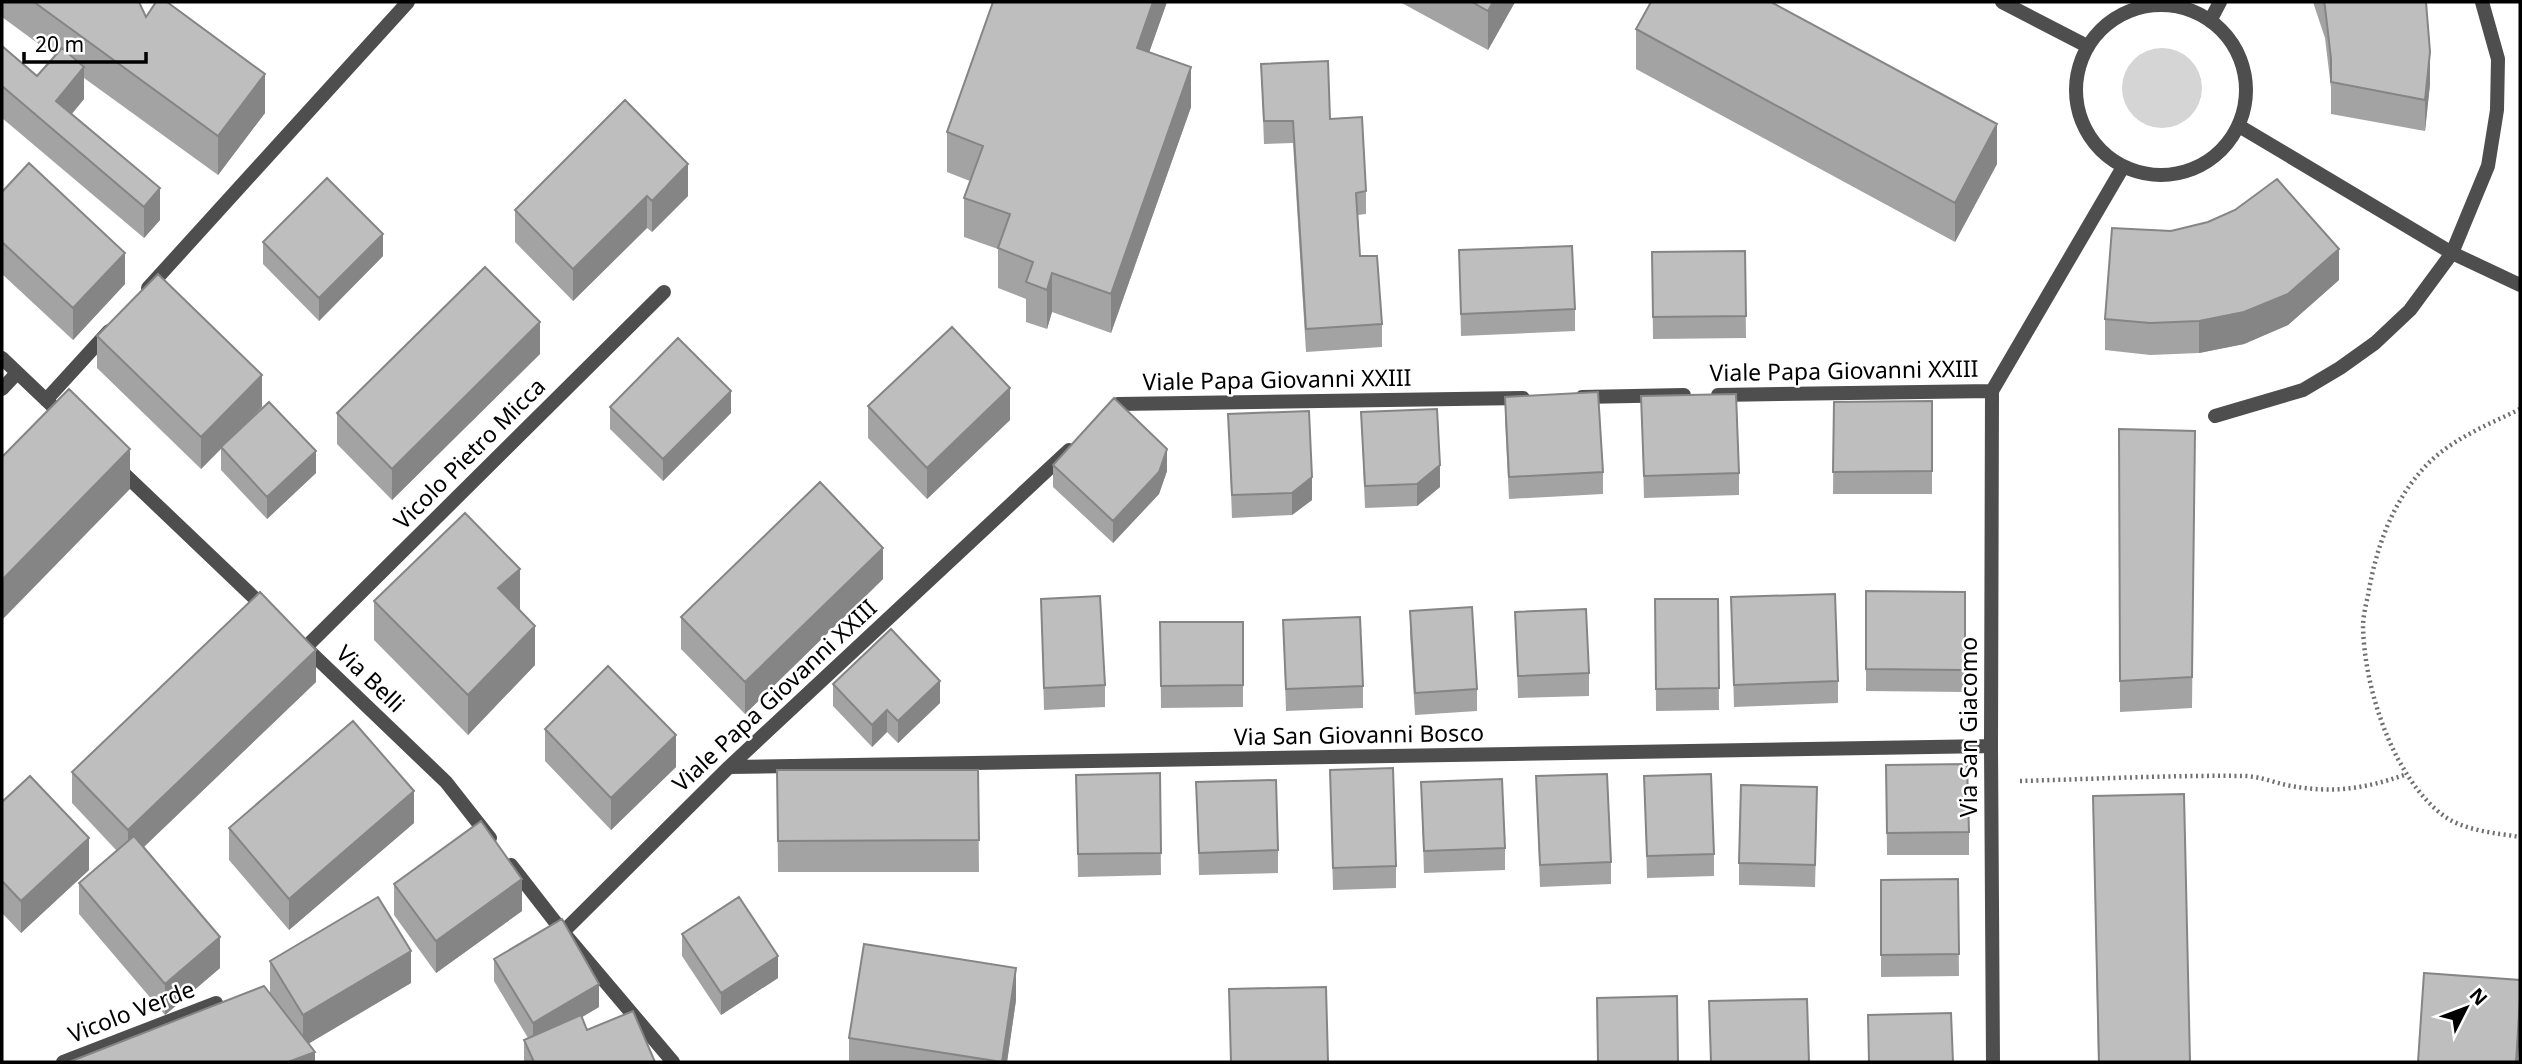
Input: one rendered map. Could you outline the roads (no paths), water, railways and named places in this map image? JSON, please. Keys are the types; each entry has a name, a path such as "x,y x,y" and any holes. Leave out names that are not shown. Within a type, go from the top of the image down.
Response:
{"street":[{"path":"139,298 408,2"},
{"path":"2002,2 2087,46"},
{"path":"2210,21 2220,2"},
{"path":"2215,416 2303,390 2348,361 2375,342 2410,310 2452,253 2488,166 2497,110 2498,59 2482,2"},
{"path":"2157,4 2185,8 2210,21 2231,41 2244,68 2246,97 2239,126 2224,148 2203,165 2177,175 2150,175 2123,167 2101,151 2084,128 2078,110 2077,72 2087,46 2105,24 2130,10 2157,4"},
{"path":"2239,126 2452,253 2520,285"},
{"path":"1992,391 2123,167"},
{"name":"Vicolo Pietro Micca","path":"301,642 664,292"},
{"path":"46,400 120,318"},
{"path":"2,358 76,429"},
{"path":"2,388 17,373"},
{"name":"Viale Papa Giovanni XXIII","path":"1562,397 1992,391"},
{"name":"Via San Giacomo","path":"1992,391 1990,747 1993,1062"},
{"name":"Viale Papa Giovanni XXIII","path":"1098,422 1118,404 1534,398"},
{"name":"Viale Papa Giovanni XXIII","path":"563,932 729,767 1078,441"},
{"path":"107,458 276,619"},
{"name":"Via Belli","path":"301,642 446,782 563,932 673,1062"},
{"name":"Via San Giovanni Bosco","path":"729,767 1990,747"},
{"name":"Vicolo Verde","path":"63,1062 216,1003"}]}
